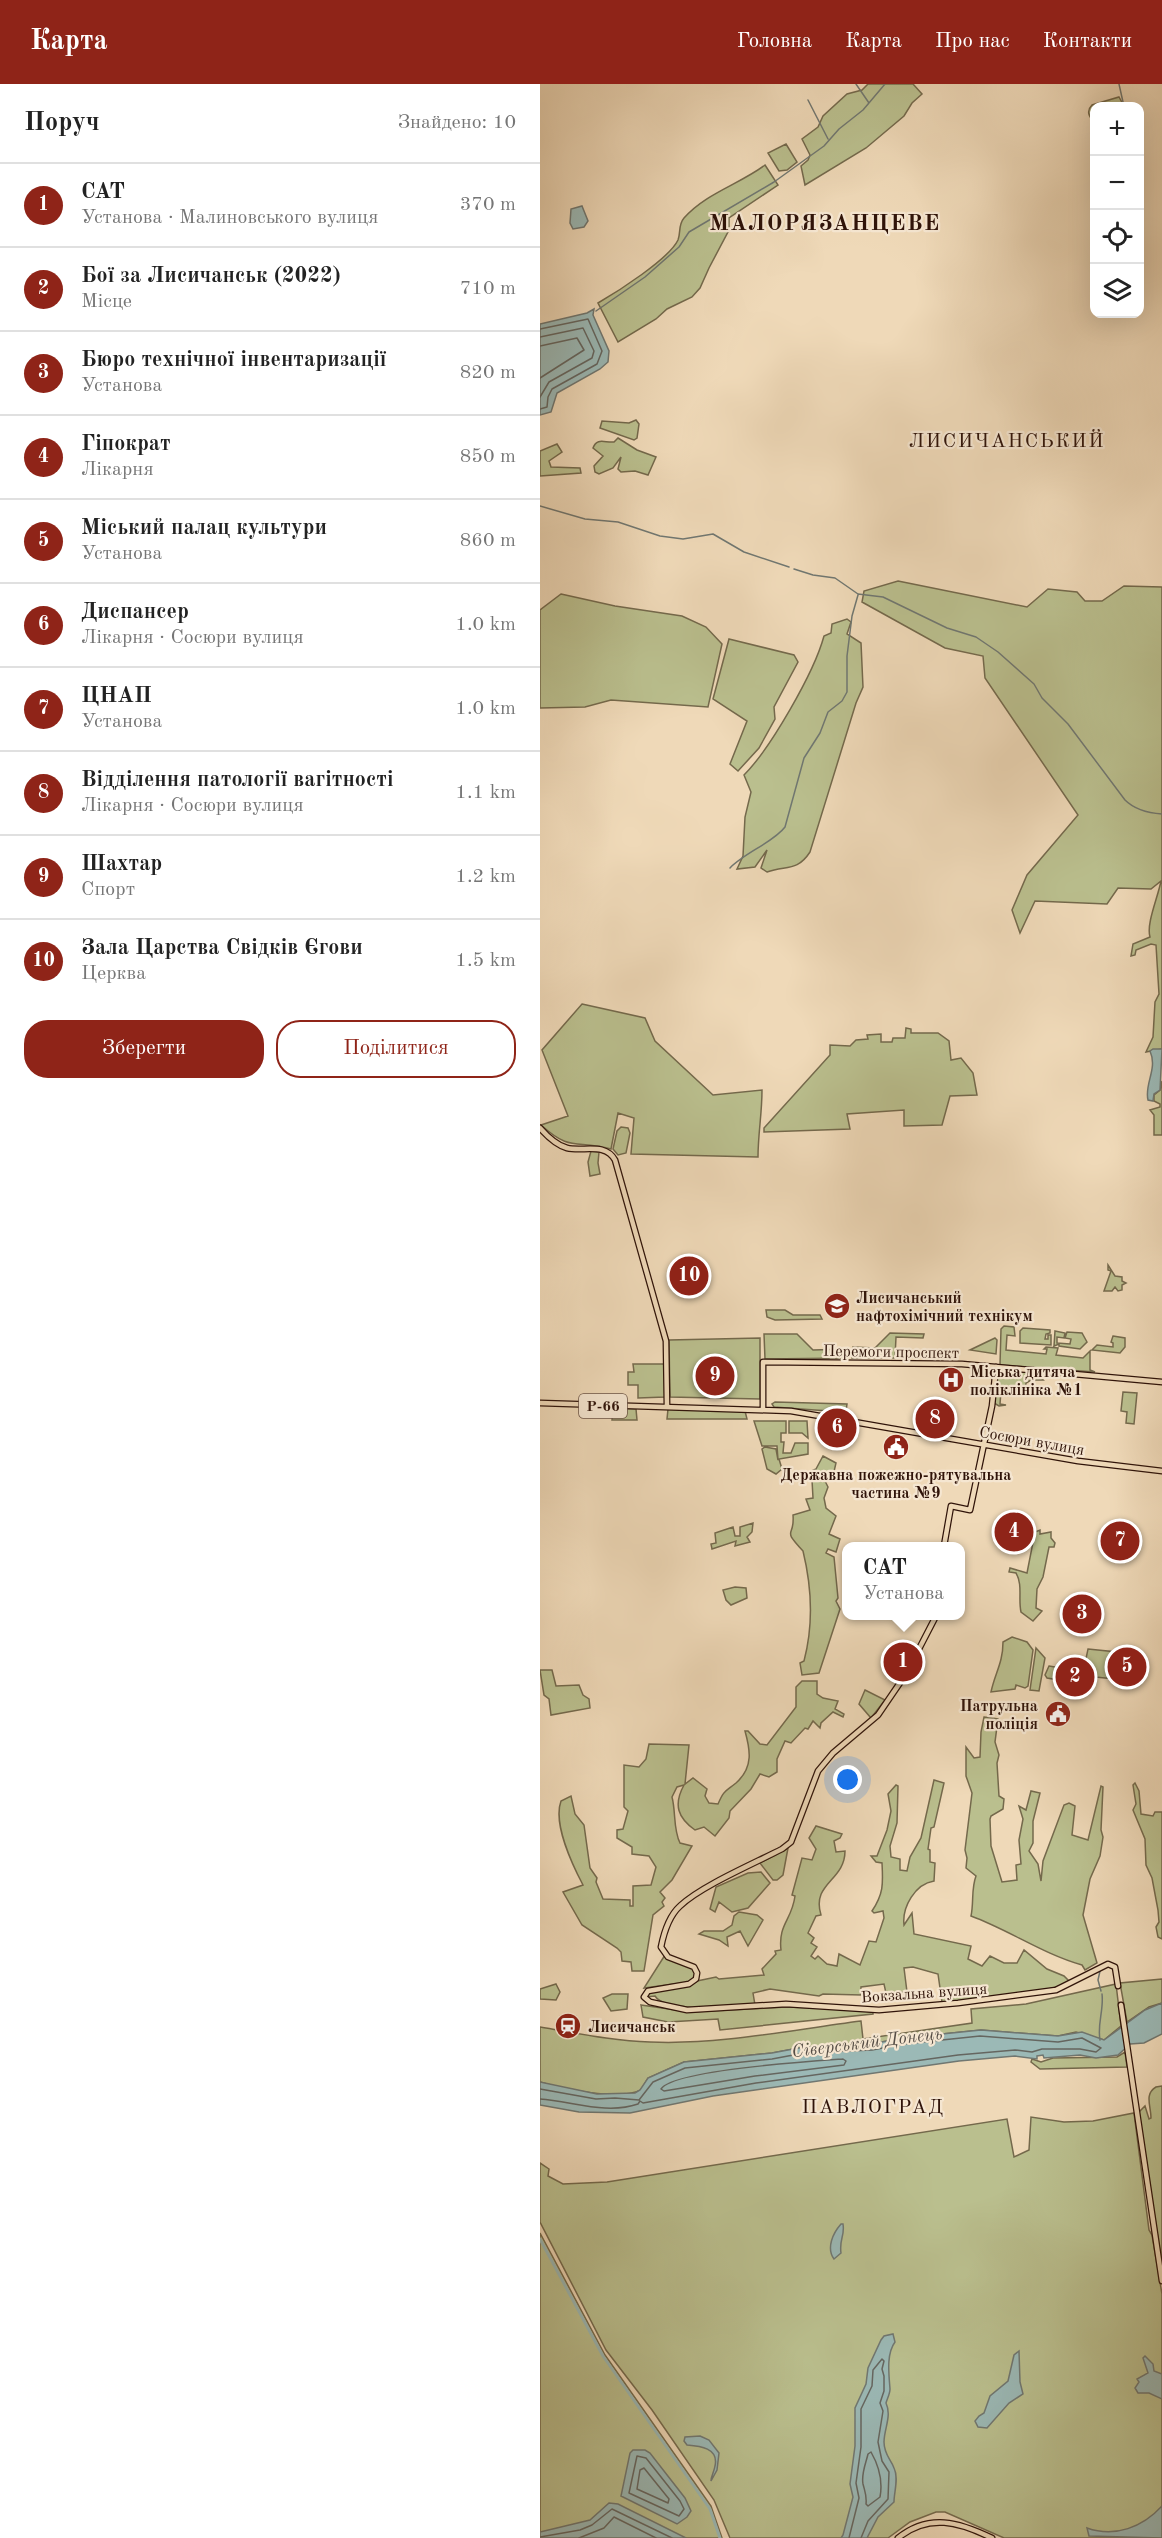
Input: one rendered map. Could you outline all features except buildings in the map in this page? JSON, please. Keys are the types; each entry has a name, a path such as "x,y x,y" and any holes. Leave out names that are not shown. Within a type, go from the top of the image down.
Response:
{"main road":[{"path":"540,1128 551,1139 565,1147 601,1149 611,1153 615,1160 666,1341 667,1407"},
{"name":"Перемоги проспект","path":"763,1410 763,1362 925,1362 1162,1382"},
{"path":"945,1542 951,1506 969,1510 992,1406 996,1367"},
{"name":"Сосюри вулиця","path":"540,1403 790,1411 1162,1472"},
{"name":"Вокзальна вулиця","path":"934,1620 906,1674 878,1715 833,1754 819,1771 791,1842 685,1902 671,1918 662,1947 668,1957 694,1967 697,1975 689,1984 646,1992 644,1997 650,2002 687,2010 786,2004 879,2010 987,2000 1056,1990 1108,1964 1114,1966 1118,1986"},
{"path":"1121,2005 1162,2281"},
{"path":"898,2538 914,2527 930,2522 945,2521 968,2526 992,2538"}],"green space":[{"path":"868,84 913,84 922,94 912,103 904,116 866,148 805,185 801,166 810,155 802,139 818,127 823,116 847,94 862,90"},
{"path":"1119,97 1122,102 1102,102"},
{"path":"786,144 797,162 787,170 779,171 768,153"},
{"path":"765,165 778,185 729,218 729,230 700,288 692,297 667,309 656,319 618,342 598,303 642,274 673,248 678,240 682,221 693,209"},
{"path":"636,420 639,424 637,438 634,440 600,428 602,421 629,423"},
{"path":"618,438 637,450 656,457 648,475 635,471 621,472 618,469 621,457 613,468 599,474 595,472 594,466 603,456 593,448 595,445 599,442 614,442"},
{"path":"557,444 562,452 549,461 551,467 580,468 581,473 540,476 540,451"},
{"path":"898,581 1027,607 1048,589 1077,592 1085,601 1102,601 1124,586 1162,587 1162,1049 1146,1052 1153,1037 1155,1002 1159,994 1156,945 1151,944 1136,950 1135,955 1131,956 1133,944 1150,937 1151,918 1161,881 1151,889 1118,888 1107,904 1035,901 1020,933 1012,910 1027,875 1078,815 985,678 983,656 945,648 862,602 864,591"},
{"path":"561,594 615,606 682,616 706,627 722,644 708,707 611,700 585,707 540,708 540,610"},
{"path":"847,619 851,622 847,634 861,643 863,687 810,852 796,865 767,872 761,868 767,850 755,867 737,869 743,856 745,817 751,792 744,775 766,748 790,710 811,670 824,636 831,633 832,624"},
{"path":"729,639 794,655 798,662 774,707 775,719 759,748 738,771 730,764 747,721 713,699"},
{"path":"582,1004 645,1018 655,1041 713,1095 762,1090 758,1157 631,1154 634,1118 618,1113 611,1149 574,1144 551,1134 541,1125 568,1116 542,1050"},
{"path":"906,1028 911,1029 911,1033 938,1033 949,1041 951,1060 961,1058 973,1073 977,1095 950,1096 942,1125 904,1126 904,1110 847,1114 850,1129 764,1132 764,1128 830,1055 830,1045 850,1046 856,1040 868,1039 867,1035 881,1034 881,1042 892,1042 893,1038 905,1038"},
{"path":"1162,1081 1162,1135 1154,1135 1154,1115 1150,1110 1160,1107 1160,1104 1154,1101 1154,1095 1160,1090"},
{"path":"621,1127 628,1128 630,1133 626,1153 618,1155 613,1149 617,1131"},
{"path":"591,1151 599,1152 600,1174 590,1176 588,1162"},
{"path":"1108,1265 1115,1276 1122,1277 1122,1281 1126,1283 1122,1285 1122,1290 1118,1291 1115,1287 1112,1291 1104,1291 1111,1271 1108,1270"},
{"path":"766,1310 785,1310 793,1315 820,1315 822,1319 775,1320 767,1317"},
{"path":"1004,1326 1014,1327 1015,1336 1007,1335 1006,1350 1046,1354 1047,1349 1044,1349 1046,1347 1058,1348 1056,1355 1083,1358 1090,1351 1090,1370 1095,1372 1000,1365 1001,1329"},
{"path":"1023,1328 1050,1330 1045,1339 1051,1335 1051,1345 1020,1343 1020,1331"},
{"path":"1055,1331 1065,1333 1064,1338 1057,1337 1057,1343 1070,1344 1071,1339 1065,1338 1067,1332 1082,1333 1087,1342 1080,1349 1059,1346 1059,1344 1054,1346"},
{"path":"890,1333 924,1334 923,1338 896,1337 895,1358 852,1358 853,1347 875,1348"},
{"path":"764,1334 797,1334 813,1350 847,1349 847,1358 765,1359"},
{"path":"1113,1336 1125,1338 1125,1347 1120,1353 1092,1350 1097,1345 1113,1347 1111,1342"},
{"path":"760,1338 760,1399 670,1397 669,1340"},
{"path":"995,1338 997,1340 996,1354 970,1350"},
{"path":"633,1364 665,1364 665,1397 638,1398 638,1385 628,1385 628,1372 634,1372"},
{"path":"1001,1370 1035,1373 1043,1380 1031,1380 1026,1383 1025,1391 1001,1391 1000,1404 1006,1405 999,1406 994,1403 997,1372"},
{"path":"1123,1392 1137,1393 1134,1424 1126,1423 1127,1412 1121,1411"},
{"path":"775,1402 847,1404 846,1411 842,1412 774,1407 772,1404"},
{"path":"613,1408 636,1409 637,1420 612,1420"},
{"path":"668,1409 745,1411 747,1419 667,1419"},
{"path":"754,1421 786,1421 786,1433 781,1433 781,1442 784,1442 783,1453 791,1453 795,1443 808,1443 808,1454 779,1459 782,1469 776,1474 767,1469 762,1449 765,1447 776,1449 778,1460 777,1446 762,1446"},
{"path":"789,1421 807,1421 808,1438 802,1433 789,1433"},
{"path":"823,1456 836,1463 833,1476 824,1479 828,1487 824,1498 826,1508 836,1516 829,1534 840,1539 836,1552 828,1549 826,1553 834,1557 838,1598 836,1601 840,1609 819,1673 802,1675 800,1663 804,1661 809,1633 810,1592 803,1551 792,1539 791,1533 793,1515 810,1510 806,1499 813,1498 812,1480 807,1473 816,1469"},
{"path":"753,1523 752,1532 747,1537 750,1542 735,1546 736,1541 712,1549 711,1544 716,1543 715,1533 733,1527 735,1536 740,1536 740,1527"},
{"path":"1040,1530 1040,1534 1051,1532 1051,1538 1055,1543 1054,1547 1049,1547 1043,1577 1037,1589 1036,1608 1042,1611 1033,1621 1021,1612 1018,1578 1016,1573 1009,1572 1010,1568 1027,1573 1035,1532"},
{"path":"735,1587 746,1588 747,1598 731,1605 726,1600 723,1590"},
{"path":"1012,1637 1027,1642 1033,1650 1028,1686 1025,1688 1016,1685 1015,1689 991,1692 1003,1642"},
{"path":"1036,1648 1045,1658 1039,1691 1030,1690"},
{"path":"1088,1649 1117,1652 1117,1658 1113,1660 1111,1671 1114,1679 1086,1676 1083,1673"},
{"path":"1049,1666 1073,1670 1072,1674 1063,1673 1062,1677 1070,1679 1071,1682 1047,1678 1045,1675"},
{"path":"540,1670 552,1670 556,1686 579,1685 583,1695 589,1699 590,1708 551,1715 549,1699 544,1695"},
{"path":"802,1681 817,1681 817,1694 823,1698 838,1701 835,1709 844,1714 843,1717 833,1712 821,1723 820,1728 813,1721 808,1729 805,1728 791,1743 785,1741 777,1759 777,1772 769,1777 760,1774 751,1789 730,1811 729,1818 715,1836 704,1827 695,1830 681,1816 678,1805 684,1785 677,1787 672,1797 676,1832 680,1843 692,1846 672,1880 660,1892 665,1898 662,1902 664,1906 653,1915 644,1971 632,1971 631,1962 622,1961 621,1952 617,1948 582,1925 563,1892 583,1885 569,1855 562,1832 559,1810 561,1801 571,1796 575,1814 584,1825 590,1868 597,1878 596,1882 603,1899 630,1900 630,1906 633,1906 633,1886 651,1885 656,1867 649,1856 632,1854 632,1847 617,1838 617,1830 623,1829 628,1811 624,1807 624,1765 639,1767 646,1759 649,1744 689,1745 685,1784 693,1778 707,1789 705,1796 709,1803 718,1804 725,1792 746,1771 749,1751 745,1731 748,1731 760,1744 767,1745 796,1707 796,1687"},
{"path":"865,1690 885,1700 871,1718 859,1704"},
{"path":"984,1717 998,1719 995,1742 999,1755 997,1763 999,1796 1004,1799 1003,1809 990,1819 991,1846 1002,1882 1017,1880 1016,1865 1021,1864 1019,1840 1023,1819 1019,1806 1026,1810 1031,1791 1040,1793 1033,1821 1033,1843 1029,1851 1038,1864 1041,1881 1043,1861 1064,1805 1069,1803 1075,1806 1072,1835 1088,1840 1101,1786 1103,1787 1101,1830 1103,1837 1100,1856 1090,1879 1083,1915 1097,1963 1085,1970 1082,1965 1054,1955 971,1916 976,1876 966,1868 965,1850 972,1793 966,1776 966,1747 974,1758 980,1757"},
{"path":"934,1780 944,1783 934,1827 931,1828 928,1849 930,1850 930,1862 935,1863 934,1881 921,1887 911,1897 905,1911 904,1925 912,1913 914,1934 971,1946 968,1959 982,1966 990,1956 1004,1963 1017,1963 1024,1950 1047,1969 1064,1976 1070,1982 1024,1994 942,2002 938,1974 913,1967 904,1968 907,1992 886,1993 884,1984 861,1987 861,1995 823,1994 819,1996 770,1989 753,1993 755,2005 717,2007 686,2007 662,2002 655,1996 646,1997 647,1993 690,1985 716,1977 719,1979 764,1975 762,1969 776,1954 775,1951 781,1950 783,1928 793,1904 795,1896 792,1895 802,1858 812,1860 816,1849 809,1838 816,1826 842,1834 834,1841 836,1852 845,1851 840,1869 821,1896 819,1904 821,1915 816,1916 808,1933 814,1938 811,1943 817,1947 811,1956 815,1959 818,1956 827,1964 837,1966 839,1954 860,1965 869,1941 876,1942 884,1918 883,1911 874,1913 872,1911 881,1893 883,1876 882,1863 876,1862 871,1856 877,1856 887,1830 891,1811 888,1794 896,1785 898,1786 897,1823 890,1846 891,1857 900,1859 900,1870 907,1871 910,1857 921,1838"},
{"path":"1135,1783 1139,1791 1141,1814 1153,1816 1155,1812 1162,1812 1162,1939 1158,1937 1156,1927 1159,1922 1158,1910 1152,1878 1146,1865 1145,1839 1133,1810 1136,1804 1133,1785"},
{"path":"788,1848 783,1875 773,1880 760,1863"},
{"path":"761,1872 770,1883 748,1908 732,1912 719,1902 715,1912 710,1909 716,1887 748,1873"},
{"path":"739,1912 757,1915 763,1920 748,1946 740,1931 727,1937 728,1946 719,1940 699,1934 704,1931 723,1931 732,1925 734,1916"},
{"path":"665,1955 695,1970 695,1978 689,1982 644,1988"},
{"path":"1162,1979 1162,2003 1149,2007 1127,2022 1120,1983"},
{"path":"556,1984 560,1992 556,2000 540,1999 540,1989"},
{"path":"1116,1984 1121,2026 1104,2040 1076,2032 1058,2036 981,2030 903,2038 871,2044 804,2047 772,2053 684,2062 648,2078 641,2090 631,2093 591,2093 540,2082 540,2027 622,2040 677,2042 756,2036 861,2021 863,2039 972,2023 971,2009 1026,2004"},
{"path":"612,1994 628,1994 627,2009 611,2011 603,1998"},
{"path":"641,2005 690,2012 787,2007 873,2010 873,2014 720,2030 718,2019 668,2022 643,2017"},
{"path":"1125,2052 1127,2067 1040,2069 1031,2062 1032,2059 1041,2062 1053,2058 1117,2057"},
{"path":"1162,2086 1162,2265 1139,2112 1145,2106 1149,2119 1151,2118 1150,2093 1156,2087"},
{"path":"1134,2113 1149,2230 1152,2235 1162,2294 1162,2538 1004,2538 945,2512 936,2512 910,2522 888,2538 730,2538 714,2500 652,2410 606,2350 540,2222 540,2163 549,2169 548,2176 563,2184 607,2182 1007,2119 1014,2157 1029,2150 1031,2117 1064,2122 1093,2121"},
{"path":"540,2233 605,2355 711,2506 722,2538 540,2538"}],"water":[{"path":"582,206 588,221 584,227 573,229 570,223 571,209"},
{"path":"594,309 593,315 609,351 608,362 600,369 557,393 551,412 540,415 540,324 587,313"},
{"path":"1162,1049 1160,1090 1154,1094 1153,1101 1148,1100 1147,1094 1152,1070 1150,1051"},
{"path":"1162,2003 1162,2034 1144,2043 1130,2044 1118,2055 1096,2058 1080,2055 1044,2058 1043,2055 1037,2056 1037,2059 1015,2056 959,2061 713,2096 630,2113 579,2112 540,2105 540,2082 597,2094 635,2093 640,2090 648,2078 684,2062 772,2053 804,2047 871,2044 903,2038 981,2030 1058,2036 1082,2032 1104,2040 1145,2010"},
{"path":"841,2224 843,2228 841,2253 834,2259 831,2245 835,2232"},
{"path":"893,2334 895,2342 889,2358 890,2389 886,2403 888,2418 884,2446 895,2472 894,2502 878,2517 867,2538 841,2538 853,2497 850,2484 855,2446 855,2408 866,2384 868,2368 881,2340 884,2336"},
{"path":"1019,2351 1020,2382 1023,2394 1009,2403 987,2428 978,2427 975,2421 984,2413 990,2396 1008,2381 1014,2355"},
{"path":"1145,2356 1153,2364 1154,2371 1162,2374 1162,2399 1149,2393 1138,2393 1135,2388 1139,2382 1137,2379 1148,2373 1143,2358"},
{"path":"700,2436 709,2440 719,2453 717,2470 711,2481 715,2466 714,2455 707,2449 687,2445 684,2441 685,2437"},
{"path":"633,2450 645,2450 650,2453 685,2498 691,2511 677,2524 621,2496 630,2453"},
{"path":"609,2503 618,2504 686,2538 540,2538 540,2532 590,2520"},
{"path":"1162,2506 1162,2538 1089,2536 1087,2528 1108,2532 1128,2529 1146,2520"}],"waterway":[{"path":"856,84 869,103"},
{"path":"596,311 645,277 679,247 689,232 774,182 824,146 839,129 863,110 885,84"},
{"path":"1119,84 1123,102"},
{"path":"808,100 828,139"},
{"path":"540,506 585,519 618,522 660,536 683,539 713,534 744,552 789,567"},
{"path":"794,569 835,578 858,594 883,597 947,628 976,637 998,652 1034,684 1042,698 1068,724 1125,800 1142,810 1162,814"},
{"path":"730,868 774,838 785,827 804,758 820,733 828,712 842,701 847,692 847,656 852,616 858,595"},
{"path":"1100,1971 1098,1980 1101,1991"},
{"path":"1100,2040 1102,1994"},
{"path":"540,2239 603,2356 710,2509 720,2538"}],"place":[{"name":"Зала Царства Свідків Єгови","path":"689,1276"},
{"name":"Лисичанський нафтохімічний технікум","path":"837,1306"},
{"name":"Шахтар","path":"715,1376"},
{"name":"Міська дитяча поліклініка №1","path":"951,1380"},
{"name":"Відділення патології вагітності","path":"935,1419"},
{"name":"Диспансер","path":"837,1428"},
{"name":"Державна пожежно-рятувальна частина №9","path":"896,1447"},
{"name":"Гіпократ","path":"1014,1532"},
{"name":"ЦНАП","path":"1120,1541"},
{"name":"Бюро технічної інвентаризації","path":"1082,1614"},
{"name":"САТ","path":"903,1662"},
{"name":"Міський палац культури","path":"1127,1667"},
{"name":"Бої за Лисичанськ (2022)","path":"1075,1677"},
{"name":"Патрульна поліція","path":"1058,1714"},
{"name":"Лисичанськ","path":"568,2026"}],"district":[{"name":"МАЛОРЯЗАНЦЕВЕ","path":"825,222"},
{"name":"ЛИСИЧАНСЬКИЙ","path":"1007,440"},
{"name":"ПАВЛОГРАД","path":"873,2106"}],"water label":[{"name":"Сіверський Донець","path":"867,2042"}]}
